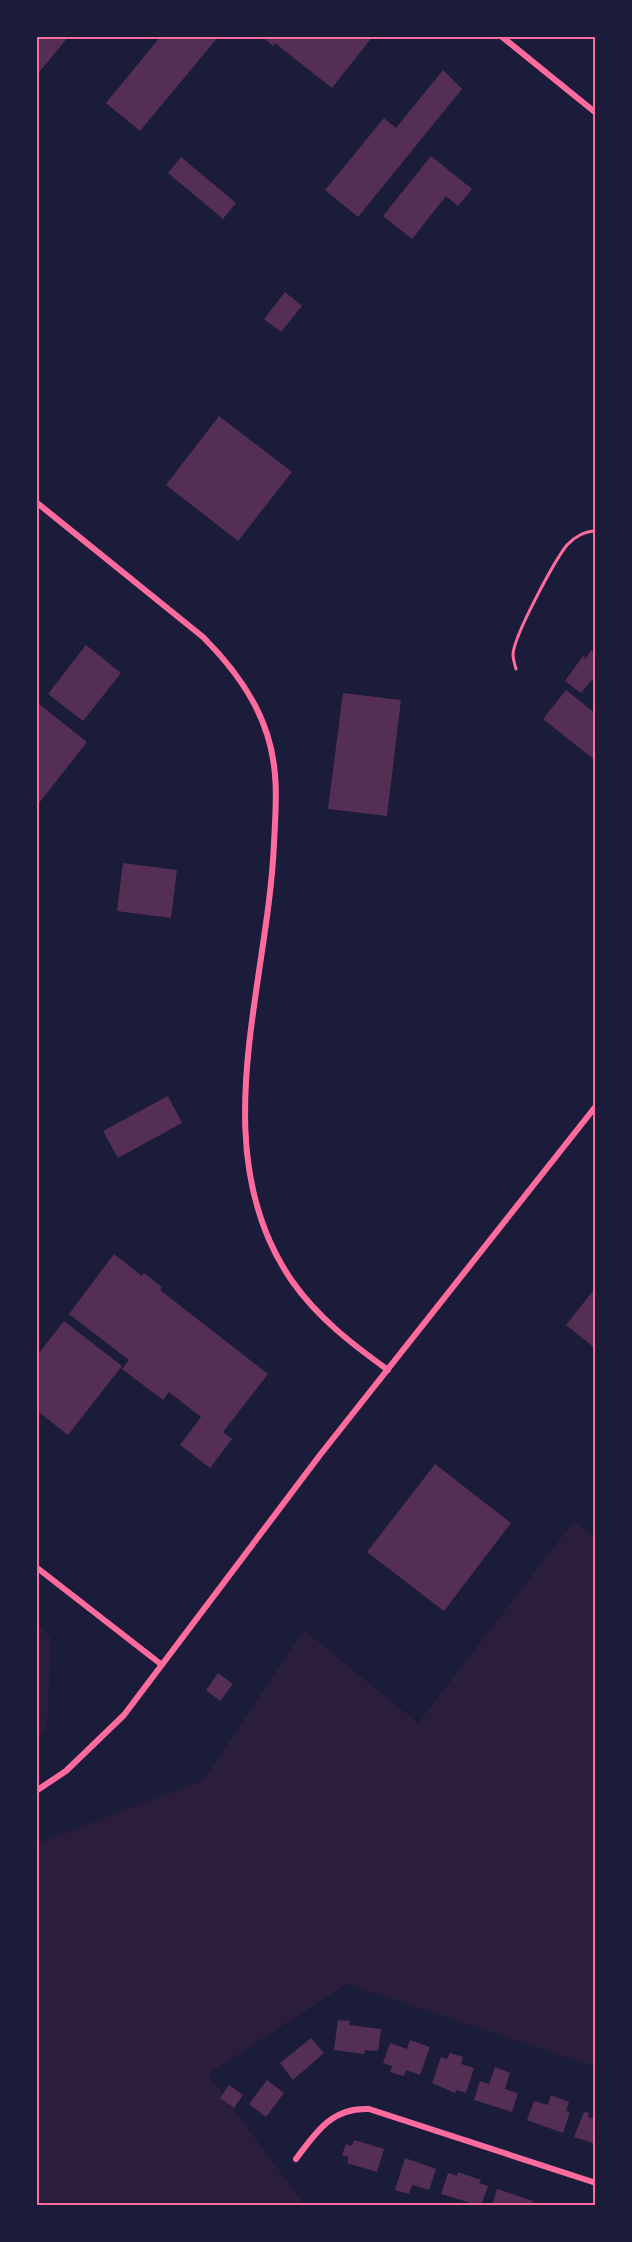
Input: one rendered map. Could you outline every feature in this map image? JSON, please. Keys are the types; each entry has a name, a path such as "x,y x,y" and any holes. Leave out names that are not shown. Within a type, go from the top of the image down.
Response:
{"street":[{"path":"501,36 596,112"},
{"path":"36,502 203,637 223,657 255,705 267,734 277,796 273,876 244,1090 249,1177 263,1222 292,1281 339,1335 388,1370"},
{"path":"36,1791 66,1771 124,1715 320,1455 596,1106"},
{"path":"36,1567 162,1665"},
{"path":"296,2159 331,2118 349,2110 369,2109 596,2183"}],"lane":[{"path":"516,669 513,654 520,633 549,575 567,545 578,535 596,531"}],"shaded area":[{"path":"574,1521 596,1539 596,2067 347,1984 208,2074 303,2203 313,2206 36,2206 36,1844 204,1780 304,1630 418,1723"},
{"path":"36,1623 51,1638 47,1729 36,1742"}],"building":[{"path":"36,36 69,36 36,76"},
{"path":"161,36 219,36 140,131 106,103"},
{"path":"261,36 373,36 332,88 275,43 273,46"},
{"path":"443,70 462,89 358,217 325,190 384,118 396,128"},
{"path":"431,156 472,189 458,206 446,196 412,239 383,216"},
{"path":"181,157 236,203 223,219 168,173"},
{"path":"285,292 302,306 281,332 264,319"},
{"path":"219,416 292,472 238,541 166,485"},
{"path":"86,645 121,673 83,721 48,694"},
{"path":"591,650 596,654 596,675 581,693 565,681 583,656 586,659"},
{"path":"566,690 596,714 596,761 543,719"},
{"path":"343,693 401,700 387,816 328,809"},
{"path":"39,704 87,742 39,803 36,801 36,708"},
{"path":"123,863 177,870 171,918 117,911"},
{"path":"168,1096 182,1123 118,1158 103,1131"},
{"path":"114,1254 142,1276 144,1273 162,1287 160,1290 268,1374 223,1432 232,1439 210,1468 180,1445 201,1417 169,1392 163,1400 122,1369 129,1360 69,1314"},
{"path":"596,1287 596,1349 566,1325"},
{"path":"64,1321 122,1366 68,1435 36,1410 36,1357"},
{"path":"435,1464 511,1523 444,1611 367,1552"},
{"path":"218,1673 233,1684 220,1701 206,1690"},
{"path":"338,2020 350,2021 349,2025 381,2029 378,2051 365,2050 364,2054 334,2050"},
{"path":"311,2038 324,2053 293,2080 280,2063"},
{"path":"410,2040 430,2047 420,2075 406,2070 404,2076 390,2072 392,2066 383,2063 390,2043 407,2049"},
{"path":"450,2053 463,2057 461,2064 474,2068 466,2093 456,2090 455,2093 432,2083 441,2057 447,2059"},
{"path":"495,2067 510,2073 505,2089 518,2093 512,2112 474,2100 480,2081 489,2084"},
{"path":"267,2080 284,2093 266,2117 249,2104"},
{"path":"229,2085 243,2095 234,2108 220,2098"},
{"path":"551,2095 569,2102 566,2111 570,2112 563,2133 527,2120 534,2101 548,2105"},
{"path":"584,2112 589,2113 588,2117 596,2119 596,2144 574,2137"},
{"path":"354,2140 384,2149 377,2172 347,2163 349,2157 342,2155 346,2144 352,2146"},
{"path":"405,2158 436,2169 429,2190 412,2185 409,2194 395,2190"},
{"path":"458,2172 481,2180 479,2183 488,2186 481,2206 441,2194 448,2173 457,2176"},
{"path":"497,2189 533,2201 531,2206 492,2206"}]}
